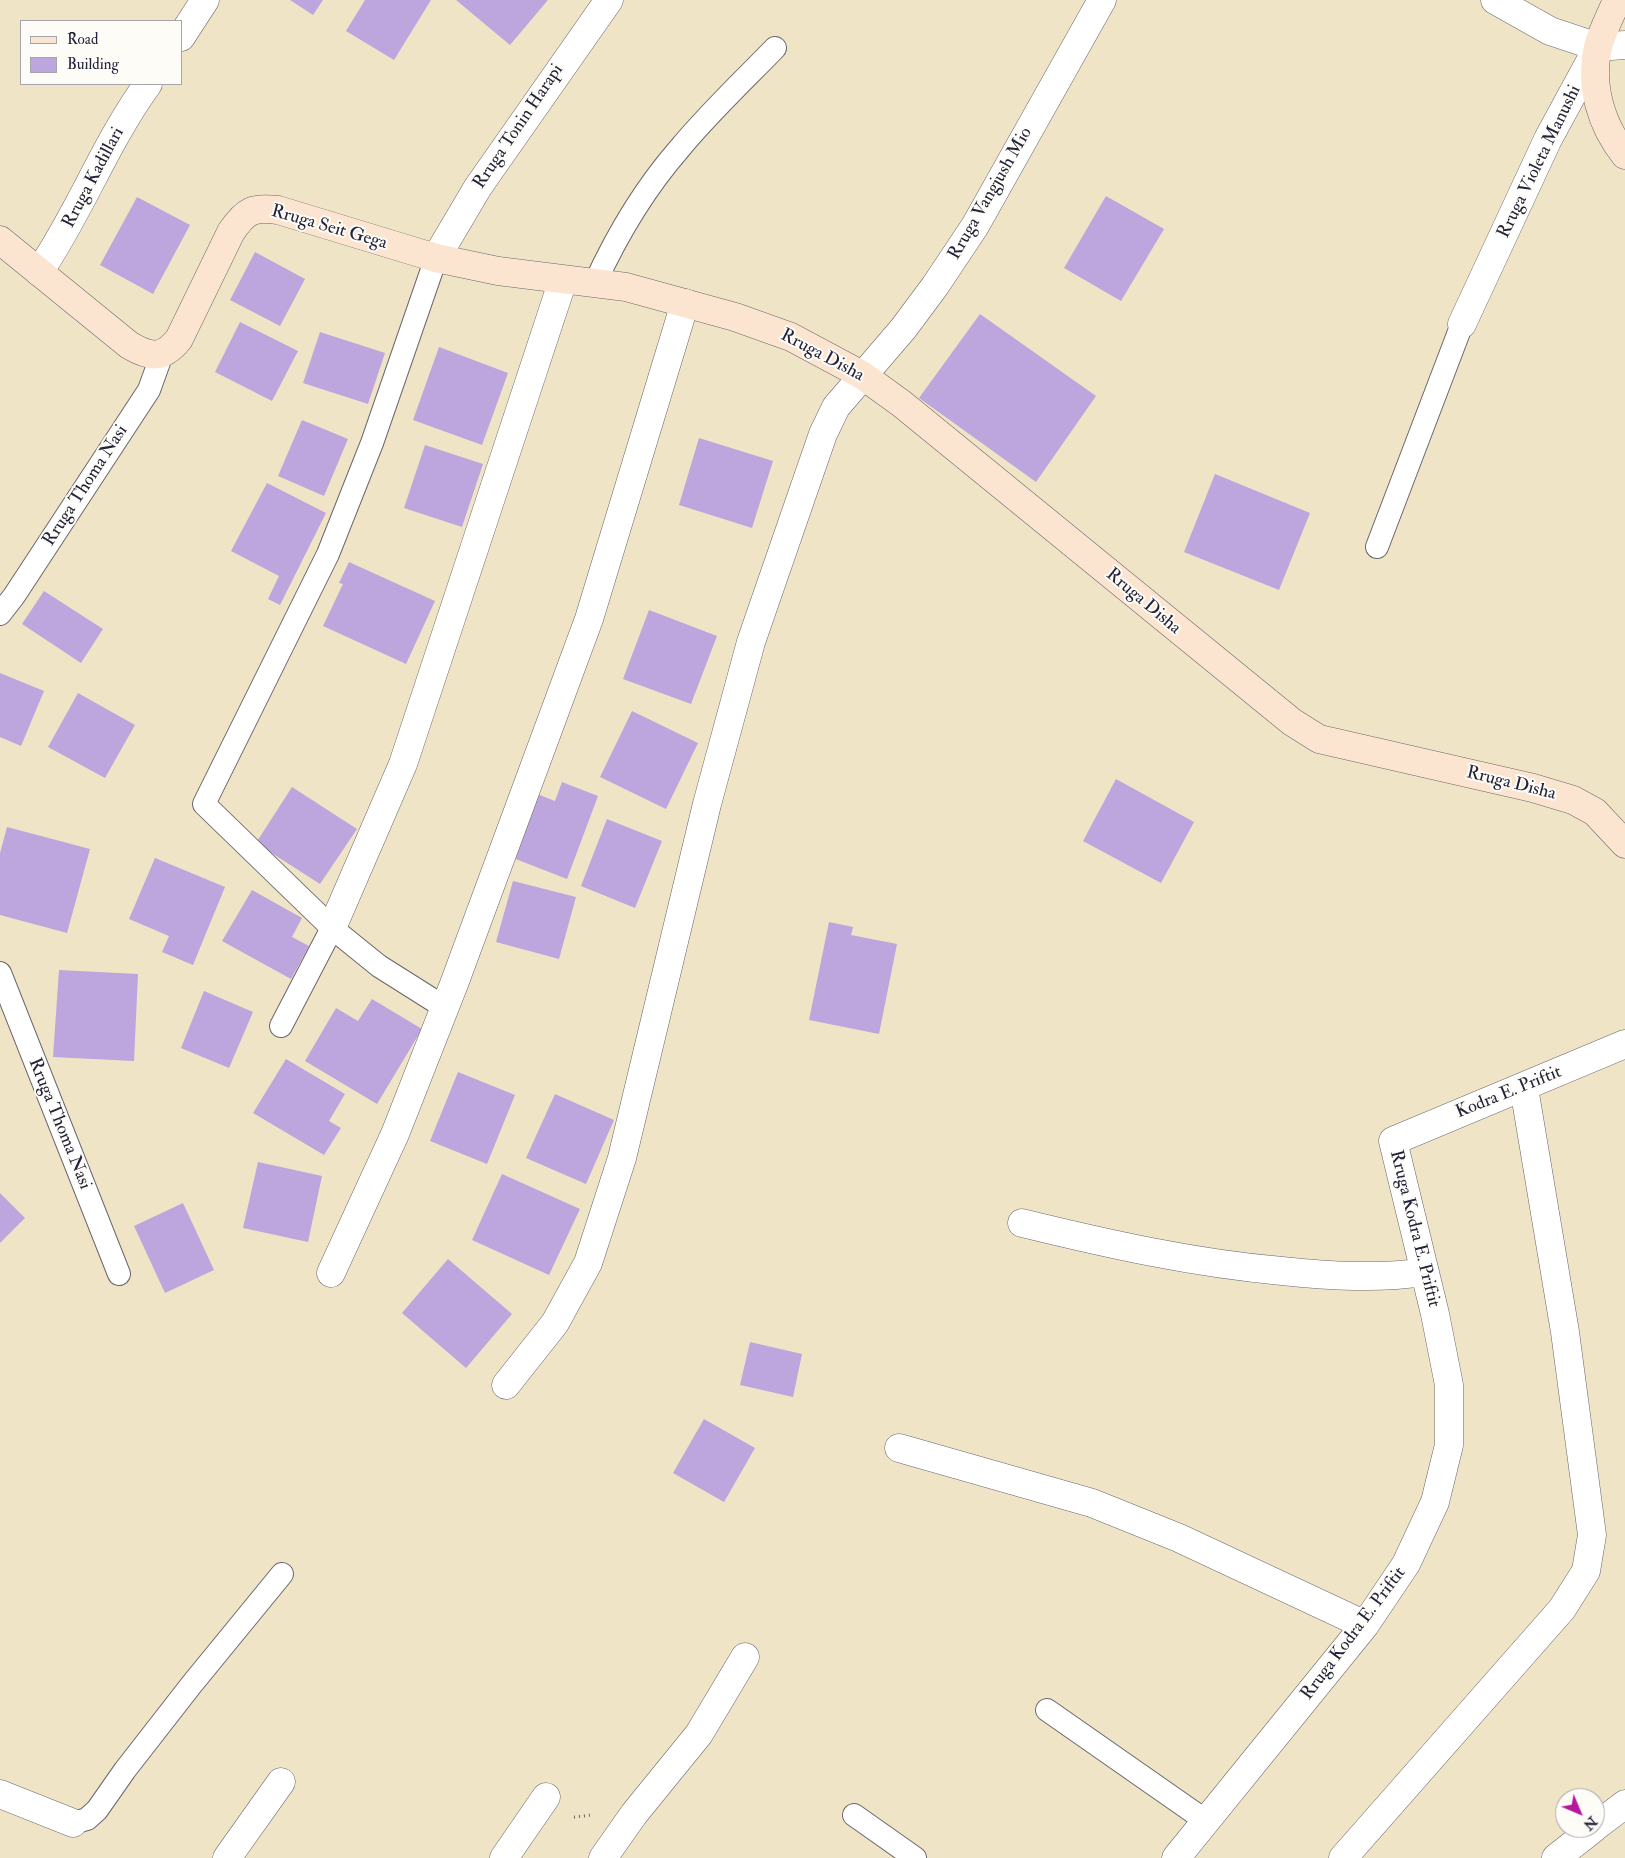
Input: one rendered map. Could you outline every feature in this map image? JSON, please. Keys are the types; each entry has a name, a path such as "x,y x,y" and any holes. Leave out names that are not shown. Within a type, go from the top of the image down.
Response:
{"street":[{"path":"182,35 205,0"},
{"name":"Rruga Tonin Harapi","path":"436,258 478,186 609,0"},
{"name":"Rruga Vangjush Mio","path":"506,1385 555,1323 588,1263 622,1158 707,804 751,642 823,434 836,407 903,330 936,286 970,233 1102,0"},
{"path":"1495,0 1550,31 1598,47 1625,45"},
{"name":"Rruga Violeta Manushi","path":"1462,324 1548,139 1598,47 1617,0"},
{"path":"1598,47 1596,86 1600,114 1612,138 1625,155"},
{"name":"Rruga Kadillari","path":"39,272 60,241 106,152 147,85"},
{"name":"Rruga Seit Gega","path":"162,354 172,348 180,339 231,232 240,219 250,211 260,208 278,210 436,258 498,271 626,287 685,303"},
{"path":"0,240 129,345 141,352 162,354"},
{"path":"332,928 403,764 562,280"},
{"path":"331,1273 395,1134 589,619 685,303"},
{"name":"Rruga Disha","path":"685,303 735,317 791,337 862,375 902,404 1292,722 1319,738 1533,788 1573,800 1595,812 1625,844"},
{"name":"Kodra E. Priftit","path":"1393,1141 1524,1088 1625,1044"},
{"path":"1343,1858 1562,1609 1586,1570 1592,1534 1582,1448 1565,1332 1524,1088"},
{"name":"Rruga Kodra E. Priftit","path":"1176,1858 1365,1625 1406,1564 1431,1511 1449,1445 1449,1385 1425,1272 1393,1141"},
{"path":"1022,1223 1117,1247 1224,1266 1314,1274 1381,1277 1425,1272"},
{"path":"899,1448 1092,1503 1180,1538 1365,1625"},
{"path":"603,1858 625,1827 699,1734 745,1657"},
{"path":"227,1858 281,1782"},
{"path":"0,1794 73,1823"},
{"path":"504,1858 541,1804"},
{"path":"1605,1820 1625,1804"},
{"path":"1556,1858 1582,1838"}],"lane":[{"path":"595,284 610,250 638,204 680,148 775,48"},
{"path":"436,258 372,443 328,554 204,804 332,928 380,966 444,1007"},
{"path":"1377,547 1462,324"},
{"name":"Rruga Thoma Nasi","path":"0,614 14,596 149,390 162,354"},
{"path":"281,1026 332,928"},
{"name":"Rruga Thoma Nasi","path":"0,974 119,1274"},
{"path":"73,1823 86,1819 97,1810 124,1770 282,1574"},
{"path":"1047,1710 1206,1821"},
{"path":"854,1815 915,1858"}],"path":[{"path":"541,1804 556,1818 589,1814 604,1817 625,1827"}],"building":[{"path":"290,0 323,0 313,15"},
{"path":"365,0 431,0 394,60 346,31"},
{"path":"456,0 548,0 510,45"},
{"path":"1106,196 1164,229 1121,301 1064,268"},
{"path":"137,197 190,225 153,294 100,265"},
{"path":"255,252 305,279 280,326 230,300"},
{"path":"980,314 1096,396 1036,482 919,398"},
{"path":"240,322 298,351 272,401 215,372"},
{"path":"320,332 385,353 368,404 303,383"},
{"path":"439,347 508,373 482,445 413,420"},
{"path":"302,420 348,439 324,496 278,476"},
{"path":"699,438 773,461 752,528 679,505"},
{"path":"425,445 483,464 462,527 404,508"},
{"path":"1215,474 1310,513 1279,590 1184,552"},
{"path":"267,483 326,513 280,605 268,599 279,576 231,551"},
{"path":"349,562 435,601 406,664 323,626 343,584 339,583"},
{"path":"44,591 103,629 81,663 22,624"},
{"path":"649,610 717,636 691,704 623,679"},
{"path":"0,673 44,691 21,746 0,737"},
{"path":"78,693 135,725 105,778 48,747"},
{"path":"632,711 698,743 666,809 600,777"},
{"path":"1116,779 1194,822 1161,883 1083,841"},
{"path":"562,782 598,796 567,879 513,858 537,794 555,801"},
{"path":"292,787 357,829 320,884 256,843"},
{"path":"607,819 662,841 635,908 581,886"},
{"path":"7,827 90,849 67,933 0,915 0,853"},
{"path":"155,858 225,887 193,965 162,952 169,936 129,919"},
{"path":"513,881 576,897 559,959 496,942"},
{"path":"252,890 302,918 292,937 309,946 291,979 222,941"},
{"path":"829,922 853,927 851,935 897,944 879,1034 809,1020"},
{"path":"59,970 138,974 134,1061 53,1057"},
{"path":"204,991 253,1012 229,1068 181,1048"},
{"path":"372,999 422,1029 377,1104 305,1061 336,1008 358,1021"},
{"path":"286,1059 345,1094 329,1121 341,1128 324,1155 253,1113"},
{"path":"458,1072 515,1095 487,1164 430,1141"},
{"path":"555,1094 614,1120 586,1184 526,1158"},
{"path":"258,1162 322,1176 308,1242 243,1228"},
{"path":"502,1174 580,1209 549,1275 472,1240"},
{"path":"0,1193 25,1218 0,1243"},
{"path":"183,1203 214,1270 165,1293 134,1226"},
{"path":"448,1259 512,1314 466,1368 402,1313"},
{"path":"750,1342 802,1354 793,1397 740,1385"},
{"path":"704,1419 755,1448 724,1502 673,1473"}]}
